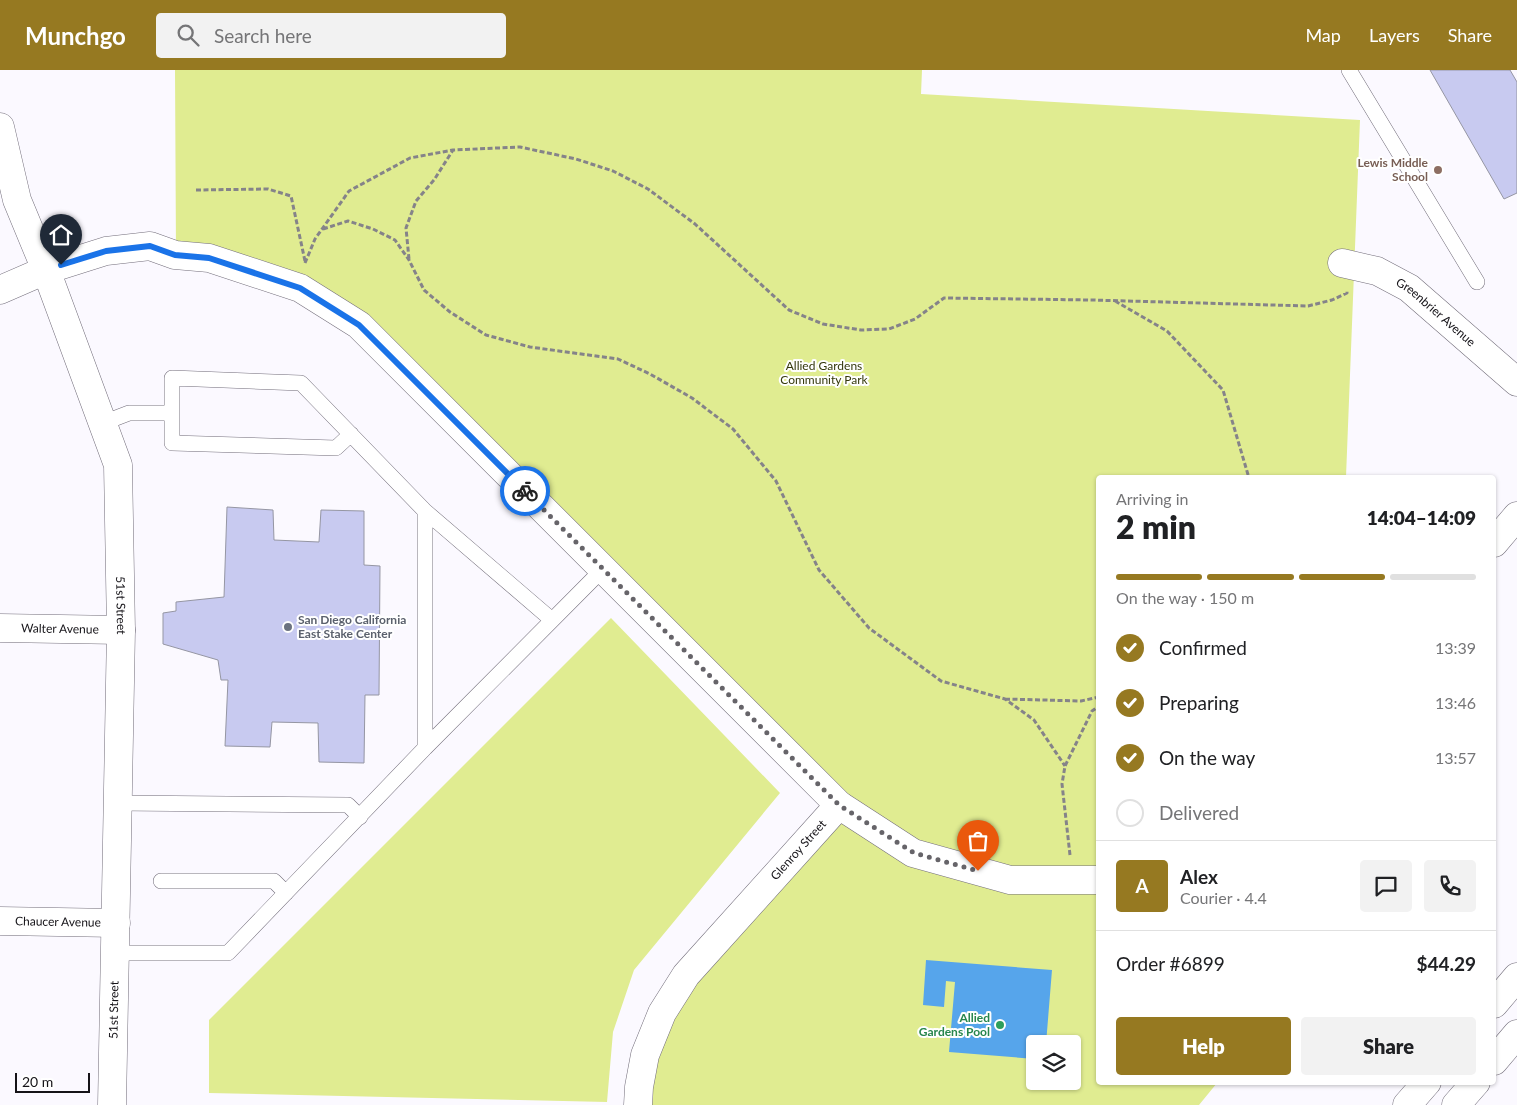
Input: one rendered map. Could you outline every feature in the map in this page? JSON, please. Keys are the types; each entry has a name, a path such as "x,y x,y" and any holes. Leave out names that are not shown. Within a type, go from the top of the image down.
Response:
{"street":[{"name":"51st Street","path":"0,126 16,200 46,270 118,465 121,630 112,1105"},
{"path":"0,290 46,270 106,251 150,246 175,255 209,258 295,287 359,325 839,805 914,853 1010,880 1087,880"},
{"name":"Greenbrier Avenue","path":"1345,264 1377,271 1409,288 1517,382"},
{"path":"1496,541 1517,516"},
{"name":"Walter Avenue","path":"0,628 121,630"},
{"name":"Glenroy Street","path":"638,1105 639,1087 645,1055 662,1013 686,975 839,805"},
{"name":"Chaucer Avenue","path":"0,921 116,923"},
{"path":"1496,1002 1517,977"},
{"path":"1496,1059 1517,1034"},
{"path":"1407,1105 1424,1085"},
{"path":"1456,1105 1473,1085"}],"lane":[{"path":"1349,70 1477,282"},
{"path":"351,434 336,448 172,442 172,378 301,383 351,434 425,511 552,620"},
{"path":"102,423 128,413 172,414"},
{"path":"425,511 425,748"},
{"path":"115,953 228,953 425,748 603,569"},
{"path":"118,803 348,805 360,817"},
{"path":"161,881 274,882 286,893"}],"path":[{"path":"295,287 315,239 349,192 410,158 452,150 520,147 576,159 613,171 648,189 696,224 788,310 823,324 861,330 889,329 915,319 944,298 1308,306 1332,300 1347,293 1345,264"},
{"path":"409,260 406,228 416,201 434,180 452,150"},
{"path":"196,190 268,189 291,196 306,261"},
{"path":"322,229 348,221 373,229 395,240 409,260 424,290 450,312 486,335 530,347 618,359 650,374 698,404 733,429 776,481 819,570 868,628 940,681 1005,699 1081,701 1096,698"},
{"path":"1115,301 1167,331 1224,390 1248,475"},
{"path":"1005,699 1034,720 1065,766"},
{"path":"1087,880 1069,849 1062,784 1065,766 1092,712 1096,709"}],"green space":[{"name":"Allied Gardens Community Park","path":"175,70 922,70 921,94 1360,120 1346,475 1096,475 1096,1085 1215,1085 1199,1105 642,1105 665,1009 838,804 358,325 176,255"},
{"path":"611,618 780,793 634,970 613,1032 607,1102 209,1093 209,1020"}],"water":[{"name":"Allied Gardens Pool","path":"926,960 1052,970 1047,1035 1026,1035 1026,1058 949,1052 955,982 946,981 944,1007 923,1005"}],"building":[{"path":"1430,70 1510,70 1517,82 1517,193 1504,199"},
{"path":"227,507 273,510 274,540 319,542 321,510 364,511 364,565 380,566 379,695 365,695 364,763 319,762 318,723 272,722 270,747 225,746 228,680 221,680 218,660 163,644 163,613 176,611 176,602 224,597"}],"way so far":[{"path":"525,491 839,805 914,853 978,871"}],"place":[{"name":"Lewis Middle School","path":"1438,170"},
{"name":"San Diego California East Stake Center","path":"288,627"},
{"name":"Allied Gardens Pool","path":"1000,1025"}],"route":[{"path":"61,265 106,251 150,246 175,255 209,258 300,288 359,325 525,491"}]}
